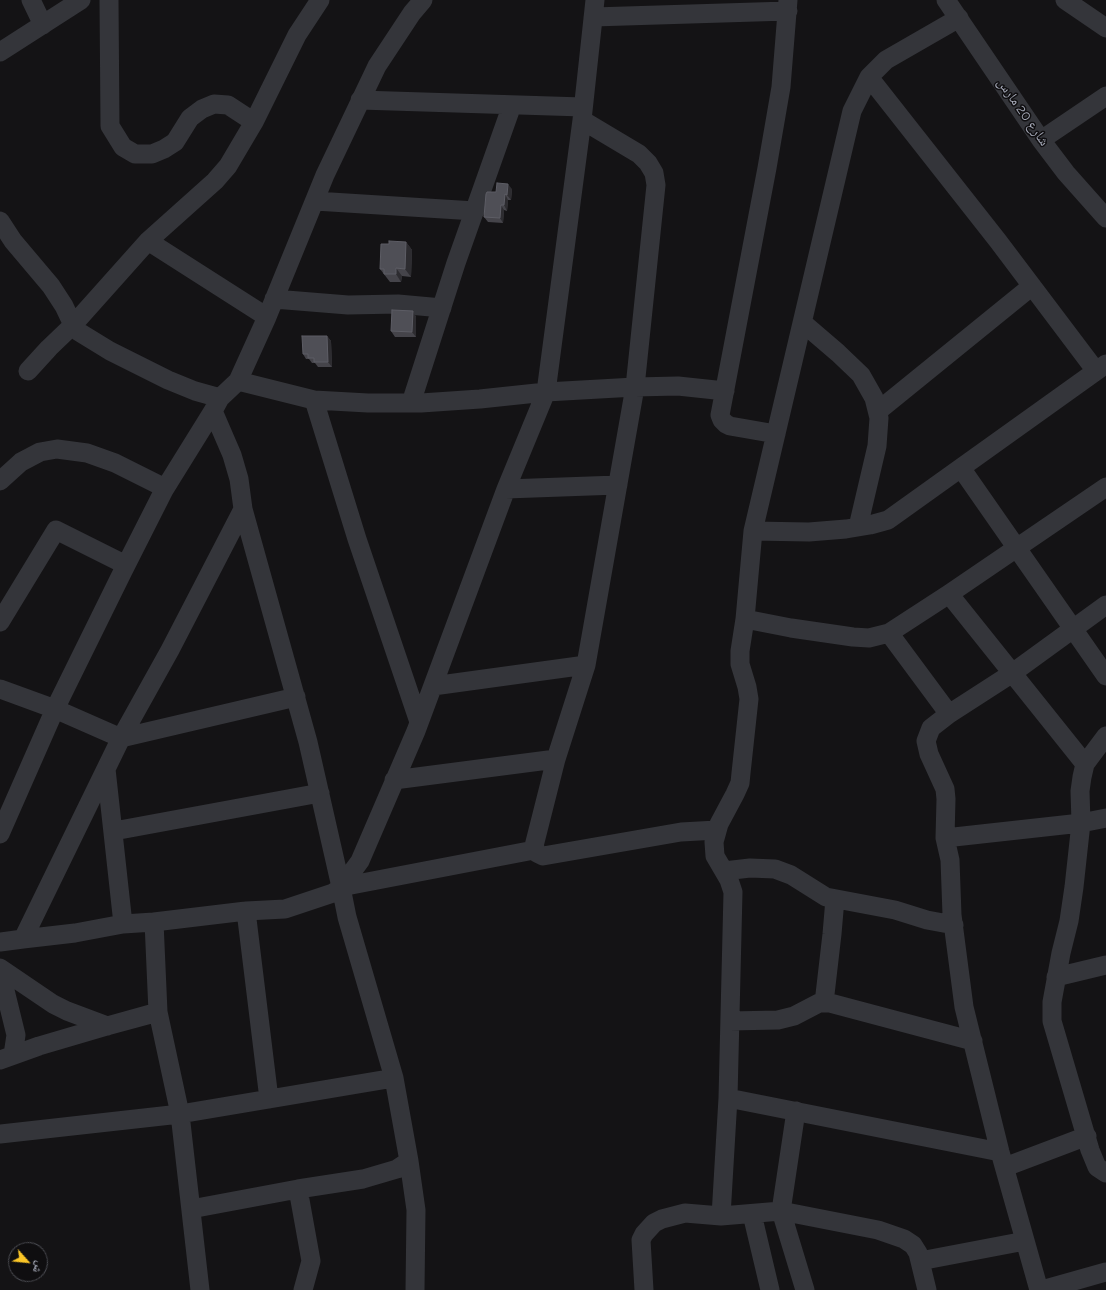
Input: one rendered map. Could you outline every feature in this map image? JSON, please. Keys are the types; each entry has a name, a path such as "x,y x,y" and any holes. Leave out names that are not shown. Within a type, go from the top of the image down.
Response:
{"street":[{"path":"31,0 43,24"},
{"path":"0,52 80,0"},
{"path":"109,0 110,126 123,147 135,154 152,154 164,149 175,142 190,118 202,109 214,104 228,105 254,122"},
{"path":"28,371 73,325 148,241 215,181 228,166 254,122 297,35 320,0"},
{"name":"شارع 20 مارس","path":"946,0 1041,140 1066,173 1105,215"},
{"path":"1065,0 1106,28"},
{"path":"0,834 55,709 166,488 216,404 238,381 267,317 325,175 360,100 377,66 417,4"},
{"path":"0,942 123,924 154,922 246,911 285,909 333,893 341,887 360,862 419,722 506,489 546,392 582,114 594,8 788,5 781,87 720,415 722,420 730,426 776,434"},
{"path":"721,1216 728,1098 733,892 729,880 715,856 714,842 719,824 740,783 749,699 748,687 740,664 753,531 852,111 869,77 886,60 959,18"},
{"path":"753,531 809,532 846,529 888,520 1101,368 1032,286 998,240 869,77"},
{"path":"1041,140 1106,96"},
{"path":"360,100 512,105 582,114 639,154 648,163 654,173 656,185 635,387 618,485 586,665 556,759 534,850"},
{"path":"411,403 512,105"},
{"path":"315,201 475,211"},
{"path":"0,221 14,241 51,286 64,306 73,325 79,332 110,351 168,380 195,391 216,404 239,479 243,509 296,698 320,793 347,917 394,1078 416,1210 415,1290"},
{"path":"148,241 267,317"},
{"path":"878,411 1032,286"},
{"path":"274,299 348,305 398,304 442,308"},
{"path":"803,323 838,353 860,375 874,398 878,411 877,446 858,527"},
{"path":"238,381 314,400 368,403 411,403 480,399 546,392 635,387 678,386 725,391"},
{"path":"314,400 357,539 419,722"},
{"path":"0,481 21,462 40,452 57,449 87,453 115,463 166,488"},
{"path":"961,468 1106,676"},
{"path":"506,489 618,485"},
{"path":"745,619 791,628 853,637 869,638 889,634 1106,486"},
{"path":"23,939 121,738 170,650 243,509"},
{"path":"0,622 56,530 126,565"},
{"path":"948,594 1085,764"},
{"path":"1106,605 1011,674 949,714 931,728 926,741 929,754 945,789 945,838 951,871 952,915 964,1007 1002,1160 1040,1290 1106,1272"},
{"path":"889,634 949,714"},
{"path":"433,686 586,665"},
{"path":"0,689 55,709 121,738 296,698"},
{"path":"1106,736 1085,764 1080,791 1081,823 1079,851 1069,921 1056,977 1052,1002 1052,1021 1090,1150 1098,1167 1106,1173"},
{"path":"394,780 556,759"},
{"path":"106,769 123,924"},
{"path":"114,831 320,793"},
{"path":"945,838 1081,823 1106,818"},
{"path":"534,850 543,856 681,832 717,830"},
{"path":"341,887 534,850"},
{"path":"724,871 750,868 775,869 790,874 826,897 895,910 927,920 954,925"},
{"path":"824,1003 835,899"},
{"path":"246,911 269,1100"},
{"path":"154,922 158,1012 180,1114 200,1290"},
{"path":"1056,977 1106,965"},
{"path":"0,969 53,1004 106,1026"},
{"path":"0,969 16,1035 6,1057"},
{"path":"730,1021 778,1020 794,1016 819,1003 830,1003 972,1041"},
{"path":"6,1057 106,1026 158,1012"},
{"path":"0,1134 180,1114 394,1078"},
{"path":"728,1098 796,1111 1002,1160 1087,1136"},
{"path":"796,1111 781,1211 805,1290"},
{"path":"191,1209 298,1189 363,1179 397,1169 409,1161"},
{"path":"298,1189 311,1261 303,1290"},
{"path":"644,1290 641,1240 648,1228 654,1223 662,1219 685,1213 721,1216 781,1211 878,1230 904,1239 913,1245 918,1253 927,1290"},
{"path":"752,1214 770,1290"},
{"path":"920,1261 1025,1242"}],"building":[{"path":"497,183 508,184 504,205 501,205 500,218 484,217 486,194 487,192 496,192"},
{"path":"389,241 406,242 405,269 396,268 396,274 384,274 384,269 380,269 381,244 389,244"},
{"path":"392,310 413,311 412,332 391,331"},
{"path":"302,336 327,336 328,362 314,362 314,358 308,358 308,354 303,354"}]}
